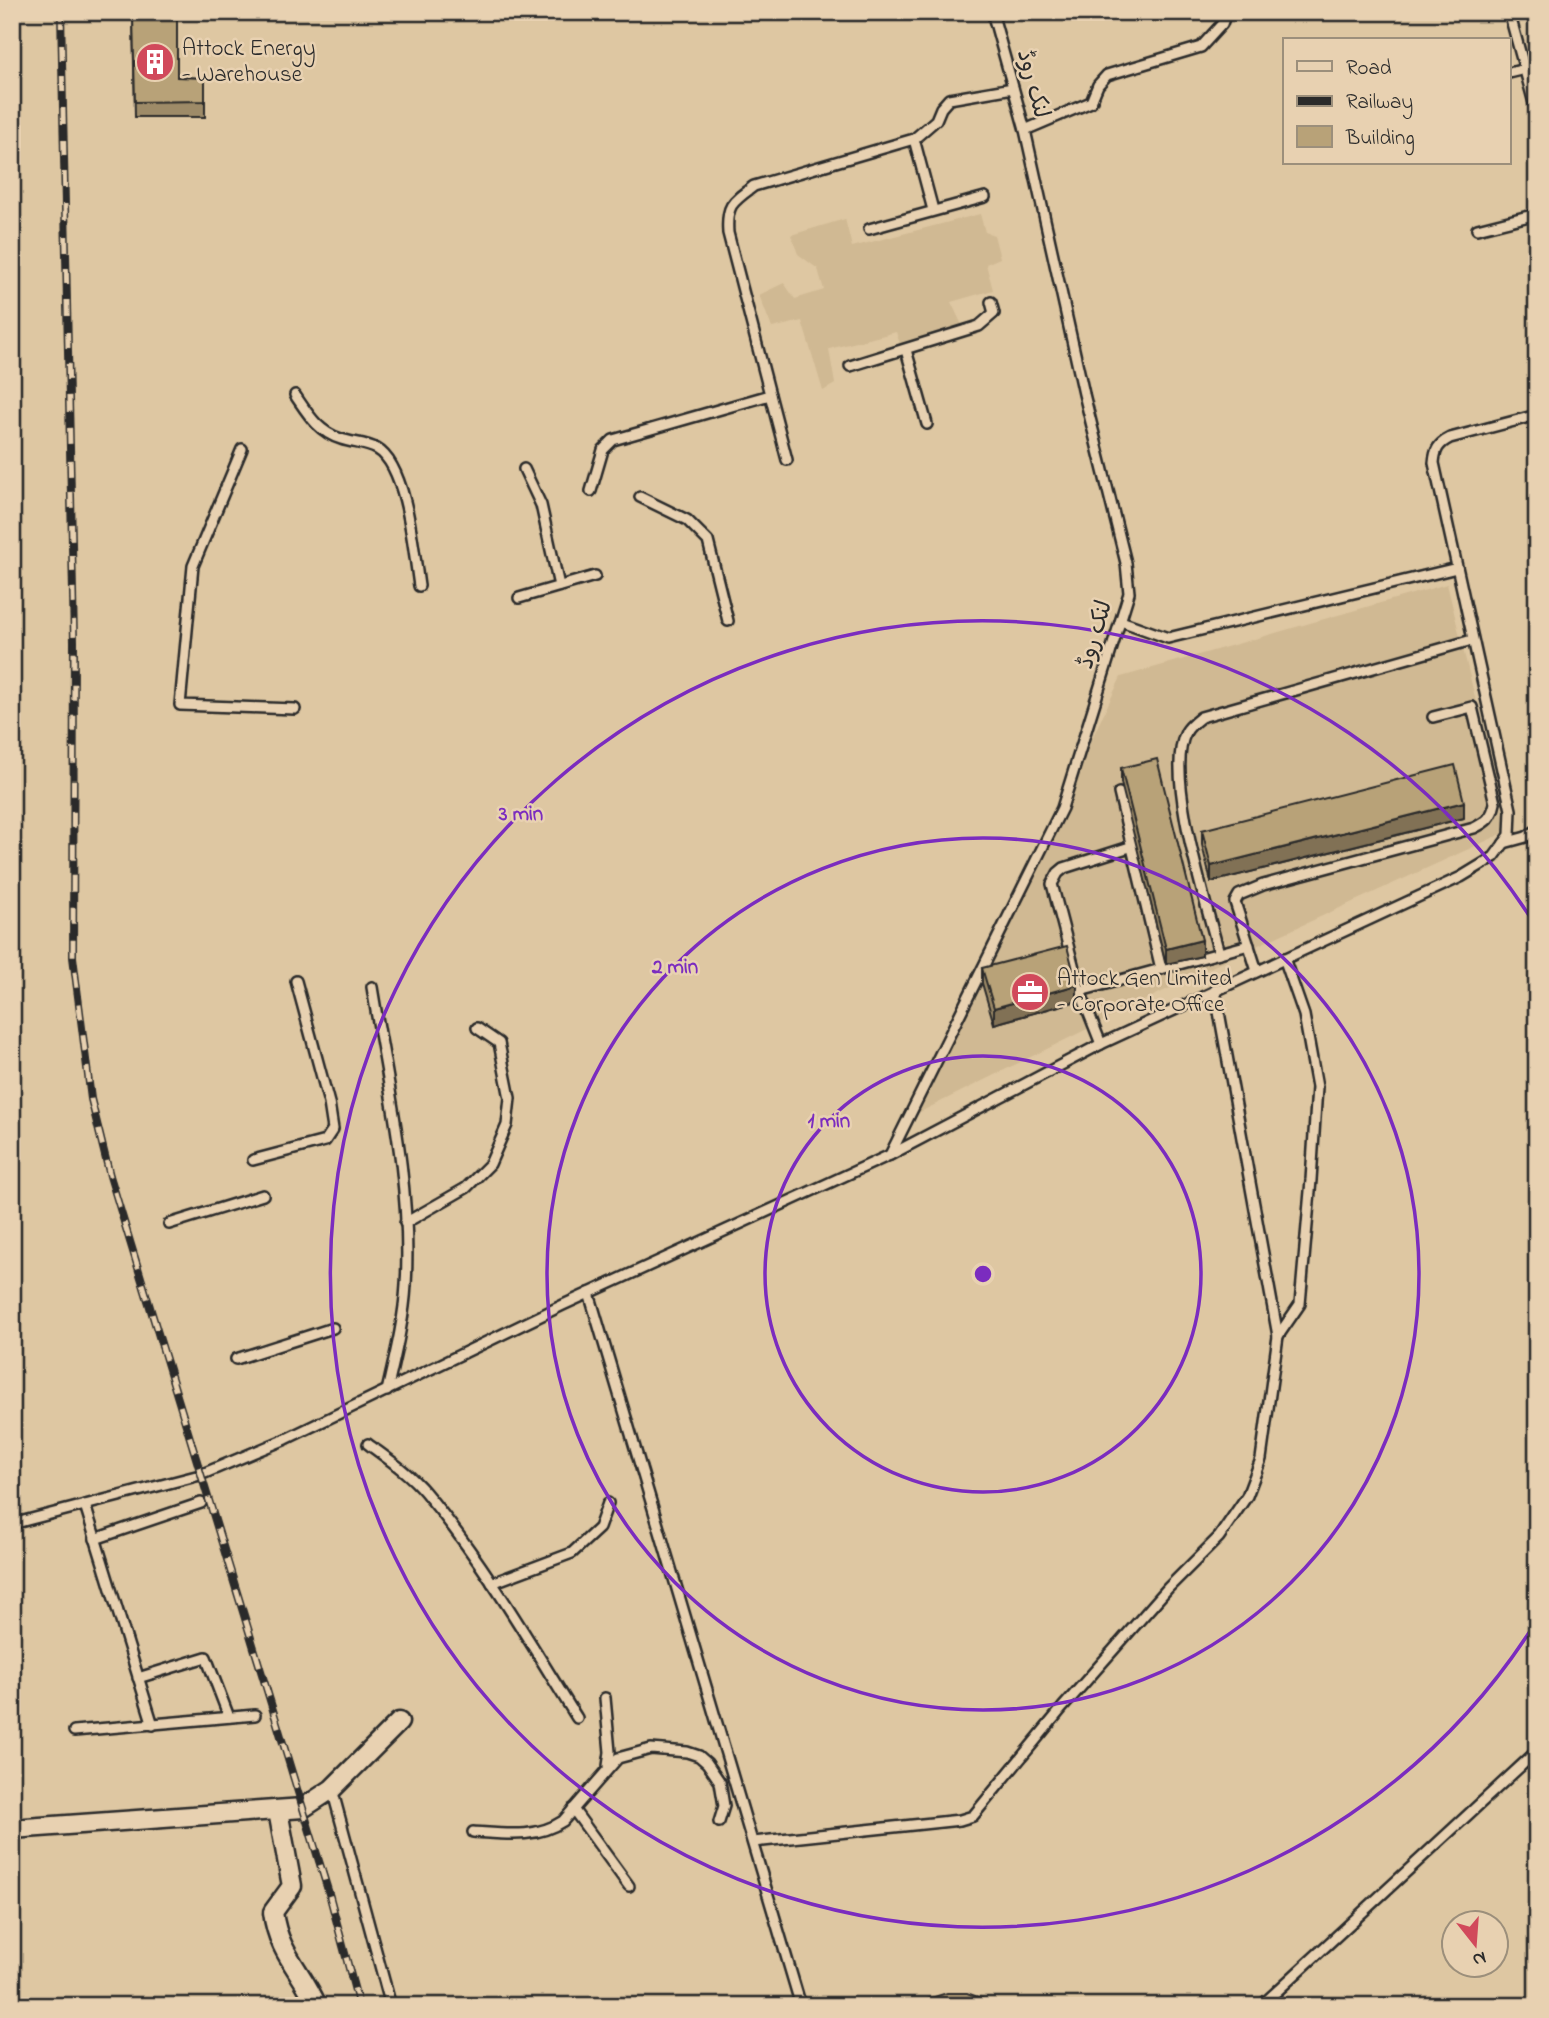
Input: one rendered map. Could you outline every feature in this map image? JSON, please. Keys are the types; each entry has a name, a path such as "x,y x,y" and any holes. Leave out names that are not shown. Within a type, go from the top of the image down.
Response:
{"street":[{"path":"12,1829 303,1808 331,1789 398,1722"},
{"path":"278,1811 292,1886 273,1912 275,1924 280,1945 317,2006"}],"lane":[{"name":"لنک روڈ","path":"890,1155 1062,808 1129,593 1126,563 1083,394 1025,130 992,12"},
{"path":"1025,130 1091,102 1098,85 1107,75 1201,47 1222,24 1226,12"},
{"path":"1509,12 1537,114"},
{"path":"1510,73 1537,66"},
{"path":"787,460 728,233 727,216 732,203 754,186 914,139 936,120 949,99 1013,88"},
{"path":"914,139 933,210"},
{"path":"869,229 985,197"},
{"path":"1477,229 1537,214"},
{"path":"850,366 979,326 994,313 991,302"},
{"path":"906,350 927,424"},
{"path":"295,395 317,428 339,439 379,450 393,467 403,488 419,586"},
{"path":"591,491 603,450 613,440 770,395"},
{"path":"12,1524 200,1475 286,1439 589,1293 890,1155 1101,1044 1461,877 1494,857 1510,835 1511,810 1434,463 1434,451 1450,438 1537,415"},
{"path":"242,449 193,566 180,705 295,709"},
{"path":"524,469 541,505 559,586"},
{"path":"640,497 688,520 708,541 727,621"},
{"path":"1121,621 1168,638 1457,568"},
{"path":"519,598 595,576"},
{"path":"1219,953 1182,797 1180,752 1187,729 1201,717 1472,640"},
{"path":"1257,971 1235,902 1239,895 1264,885 1474,828 1488,821 1493,813 1493,790 1472,707 1433,717"},
{"path":"1119,793 1161,969"},
{"path":"1504,843 1526,837 1537,830"},
{"path":"1526,837 1537,842"},
{"path":"1101,1044 1080,991 1052,884 1064,868 1133,846"},
{"path":"1080,991 1249,945"},
{"path":"1278,1336 1300,1304 1317,1087 1304,1015 1284,958"},
{"path":"253,1160 326,1141 333,1129 329,1103 296,981"},
{"path":"372,987 405,1185 406,1287 387,1391"},
{"path":"753,1842 960,1820 973,1815 1168,1588 1219,1537 1247,1496 1261,1459 1278,1336 1215,990"},
{"path":"405,1223 466,1188 490,1164 507,1125 510,1098 499,1044 477,1028"},
{"path":"169,1224 263,1195"},
{"path":"589,1293 801,2006"},
{"path":"236,1359 333,1328"},
{"path":"368,1444 425,1491 492,1583 577,1718"},
{"path":"95,1539 201,1503"},
{"path":"492,1583 572,1553 599,1528 608,1503"},
{"path":"85,1505 153,1725"},
{"path":"138,1678 206,1657 229,1717"},
{"path":"605,1698 610,1752 608,1767"},
{"path":"74,1731 255,1715"},
{"path":"473,1832 530,1835 543,1832 564,1821 618,1758 651,1749 674,1750 699,1756 707,1763 720,1782 724,1806 719,1822"},
{"path":"1261,2006 1537,1751"},
{"path":"331,1789 391,2006"},
{"path":"573,1809 629,1886"}],"shaded area":[{"path":"980,214 985,232 994,235 1000,258 986,264 993,290 951,302 962,325 900,344 896,332 829,349 835,384 823,391 802,321 772,328 759,295 784,283 795,299 824,290 818,269 798,254 791,235 845,219 852,247"},
{"path":"1447,584 1508,831 1230,958 914,1115 1121,677"}],"building":[{"name":"Attock Energy - Warehouse","path":"133,15 177,15 177,77 205,78 205,101 135,102"},
{"path":"1157,759 1202,940 1166,949 1121,768"},
{"path":"1455,765 1464,802 1211,866 1202,830"},
{"name":"Attock Gen Limited - Corporate Office","path":"1067,946 1077,985 994,1008 982,968"},
{"path":"947,1993 967,1993 994,2006 917,2006"}],"railway":[{"path":"61,12 74,641 73,957 91,1099 110,1176 330,1897 359,2006"}],"place":[{"name":"Attock Energy - Warehouse","path":"155,62"},
{"name":"Attock Gen Limited - Corporate Office","path":"1030,992"}]}
